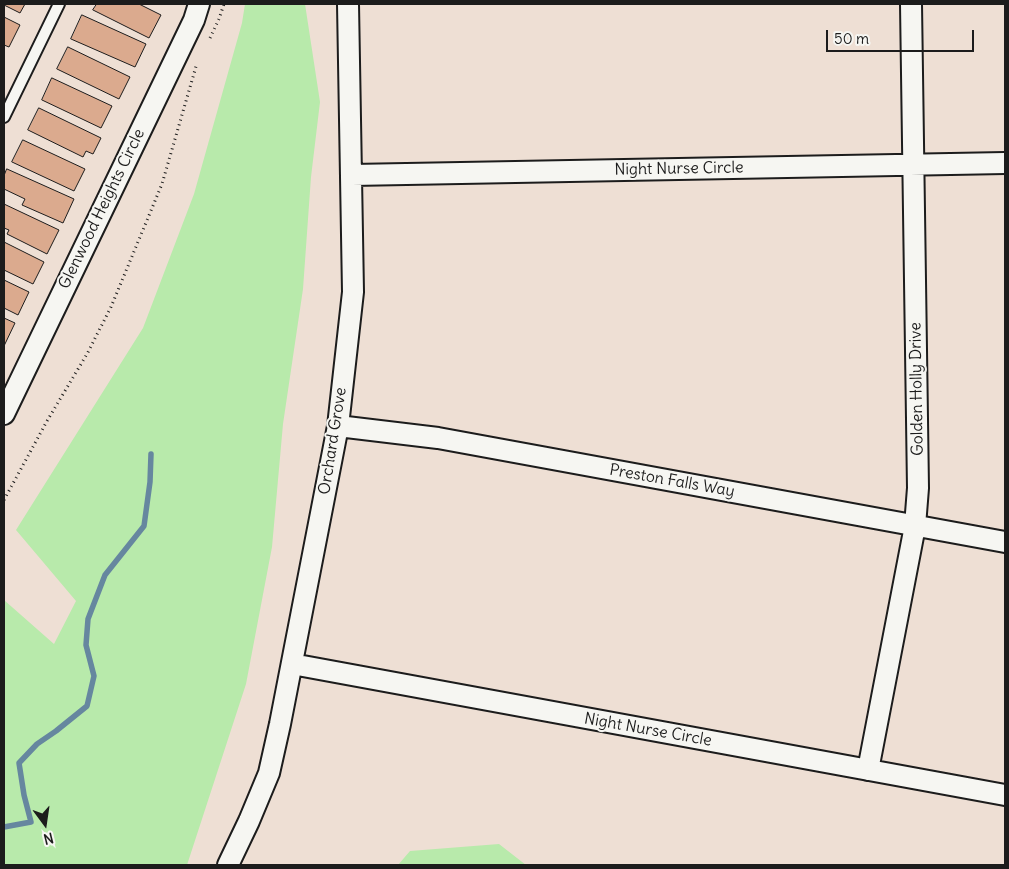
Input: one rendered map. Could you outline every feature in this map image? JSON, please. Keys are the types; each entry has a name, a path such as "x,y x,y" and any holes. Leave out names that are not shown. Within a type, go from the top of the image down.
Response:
{"street":[{"name":"Glenwood Heights Circle","path":"4,414 194,20 199,4"},
{"name":"Orchard Grove","path":"228,865 269,773 338,426 353,292 348,4"},
{"name":"Golden Holly Drive","path":"868,770 915,526 918,488 911,4"},
{"name":"Night Nurse Circle","path":"352,175 1005,163"},
{"name":"Preston Falls Way","path":"338,426 438,438 1005,542"},
{"name":"Night Nurse Circle","path":"292,664 1005,795"}],"lane":[{"path":"4,117 58,4"}],"path":[{"path":"206,45 224,4"},
{"path":"4,500 47,421 87,354 110,307 162,184 197,62"}],"green space":[{"path":"245,4 305,4 320,102 311,177 303,289 283,424 272,547 246,684 187,865 4,865 4,600 54,644 76,601 16,530 143,328 194,194 242,23"},
{"path":"499,844 526,865 398,865 410,851"}],"building":[{"path":"4,4 25,4 20,13"},
{"path":"97,4 139,4 161,15 149,38 93,10"},
{"path":"82,15 146,44 135,67 71,39"},
{"path":"4,17 20,25 9,47 4,45"},
{"path":"68,47 130,77 119,99 57,69"},
{"path":"52,78 112,106 101,128 42,100"},
{"path":"39,108 101,138 93,154 86,151 83,157 28,130"},
{"path":"23,140 85,169 74,191 12,162"},
{"path":"7,169 74,199 63,223 22,205 25,199 4,189 4,176"},
{"path":"4,204 59,230 47,254 7,234 9,230 4,228"},
{"path":"4,242 44,262 33,284 4,270"},
{"path":"4,280 29,292 18,315 4,308"},
{"path":"4,318 15,323 4,346"}],"waterway":[{"path":"4,827 31,822 19,763 37,744 87,706 94,676 86,645 88,619 105,575 144,526 150,482 151,454"}]}
